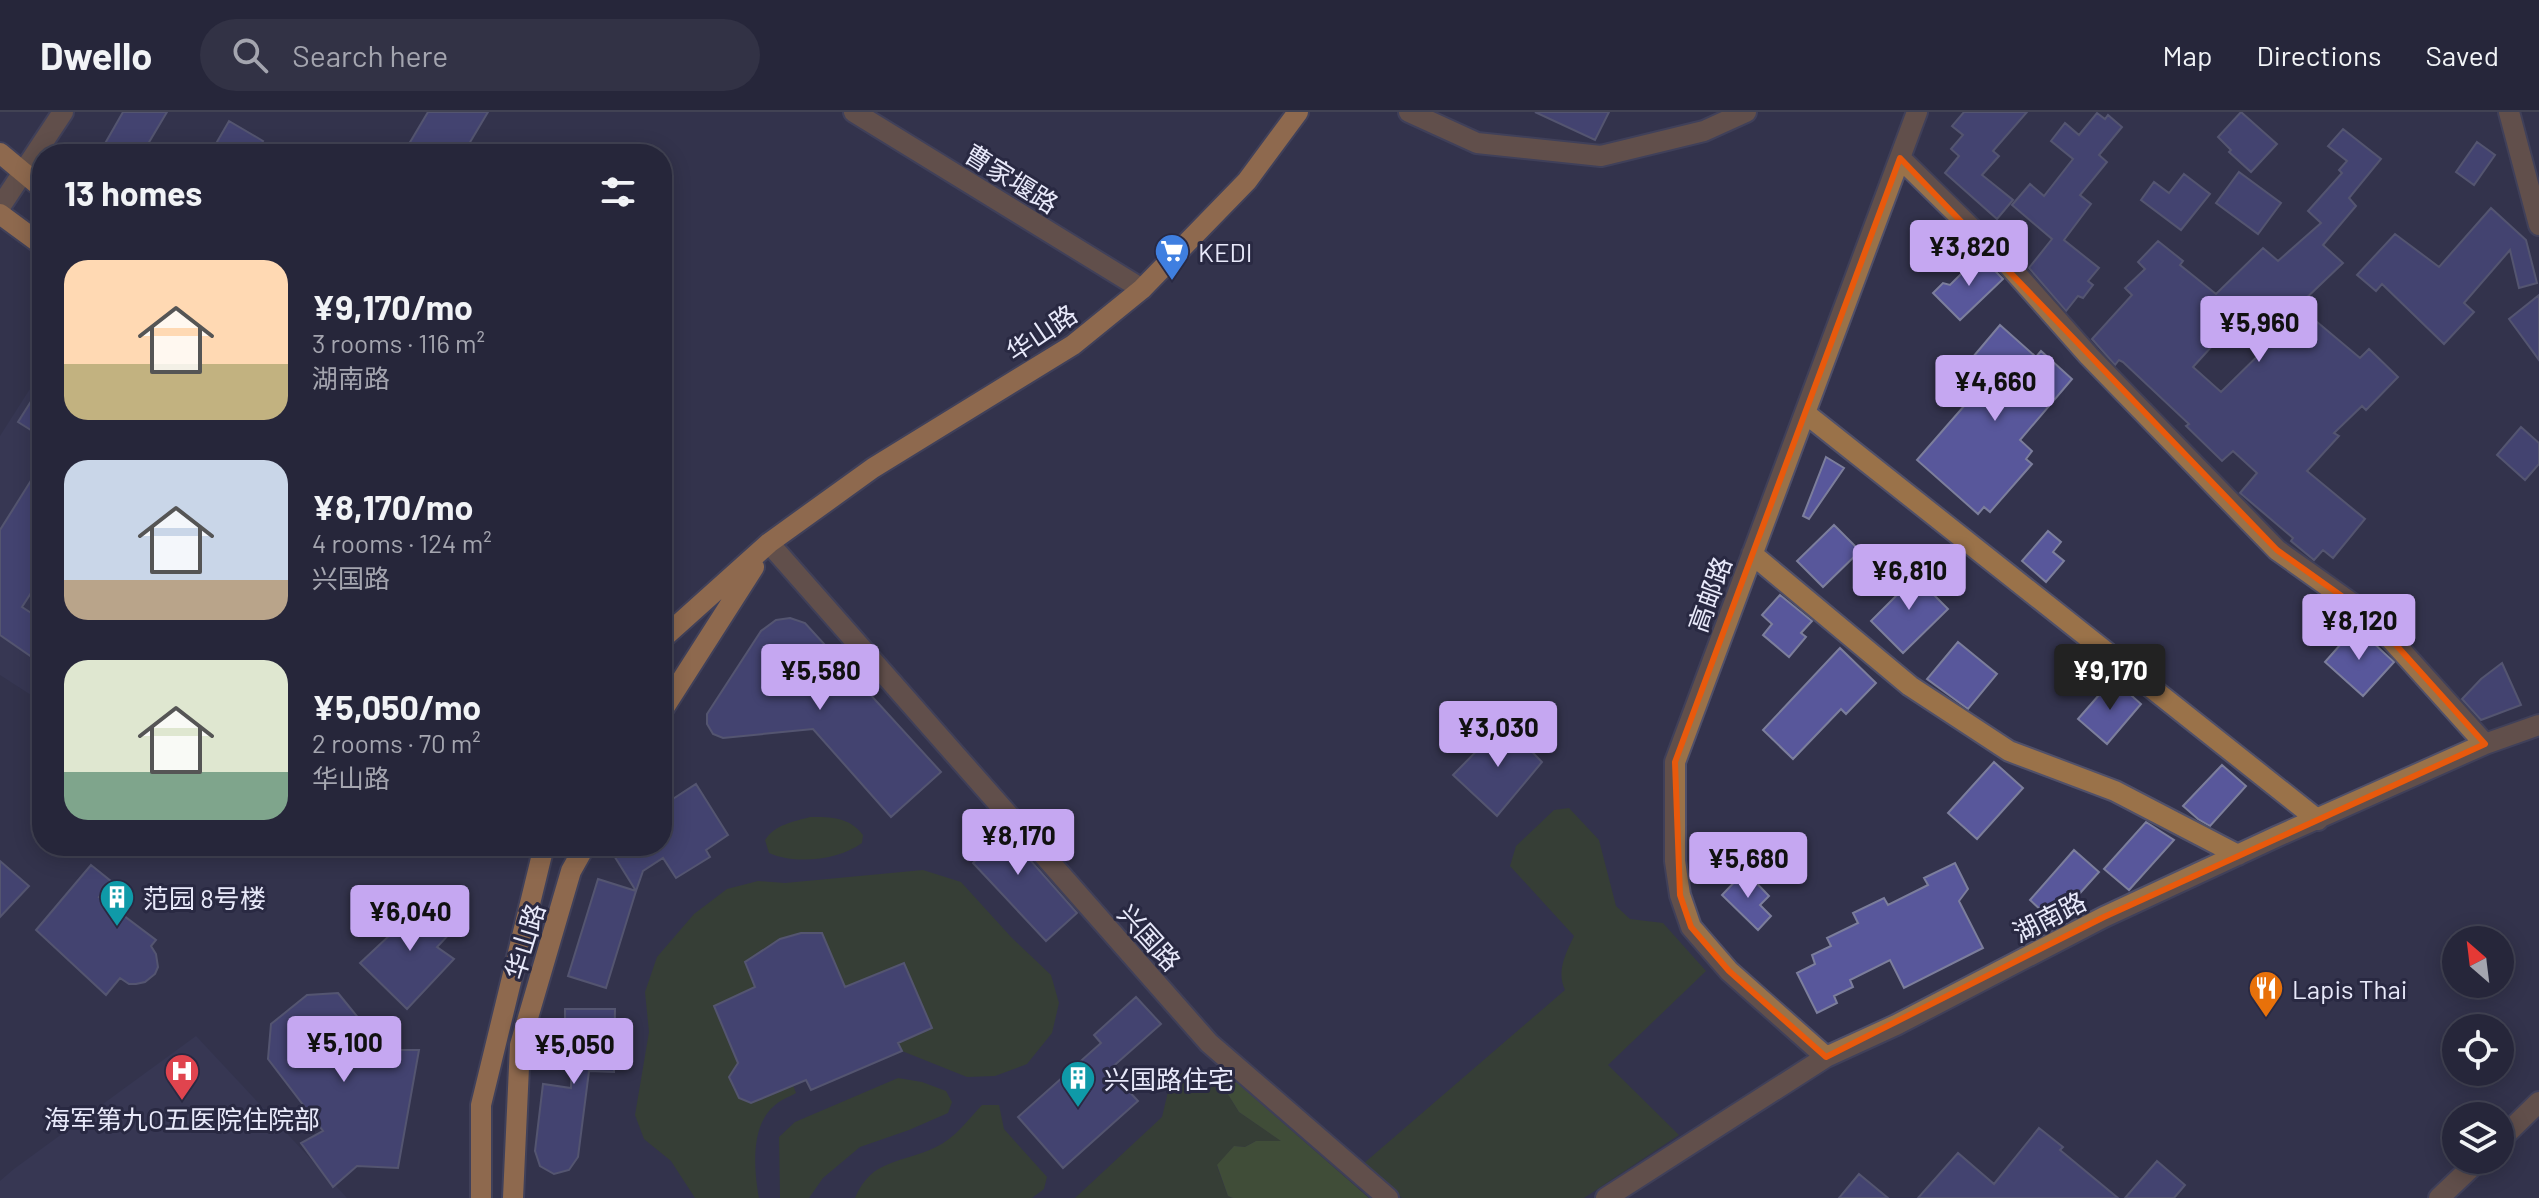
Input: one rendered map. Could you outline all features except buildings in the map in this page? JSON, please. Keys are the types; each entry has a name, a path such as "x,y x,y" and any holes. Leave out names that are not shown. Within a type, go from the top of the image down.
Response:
{"main road":[{"name":"华山路","path":"672,630 769,543 873,468 1073,345 1142,289 1247,181 1298,112"},
{"path":"0,153 32,180"},
{"path":"0,214 32,238"},
{"name":"华山路","path":"672,695 769,543"},
{"name":"华山路","path":"481,1198 481,1105 542,856"},
{"path":"571,871 573,856"},
{"name":"华山路","path":"513,1198 520,1045 571,871 579,856"}],"street":[{"path":"43,144 63,112"},
{"name":"曹家堰路","path":"854,112 1142,289"},
{"path":"1409,112 1477,143 1601,156 1704,131 1746,112"},
{"name":"高邮路","path":"1826,1057 1729,971 1691,927 1680,895 1675,861 1675,762 1917,112"},
{"path":"2509,112 2539,225"},
{"path":"1900,158 2004,260 2089,356 2277,550 2371,617 2485,744"},
{"path":"0,207 32,163"},
{"path":"1805,413 2318,820"},
{"name":"兴国路","path":"769,543 1209,1043 1388,1198"},
{"path":"1752,554 1910,686 2009,751 2115,791 2238,855"},
{"name":"湖南路","path":"1606,1198 1826,1057 1896,1025 2104,917 2485,744 2539,725"},
{"path":"2514,1126 2539,1102"},
{"path":"2439,1198 2464,1174"}],"highlighted area":[{"path":"1900,158 2277,550 2371,617 2485,744 2104,917 1826,1057 1729,971 1691,927 1680,895 1675,762"}],"shaded area":[{"path":"32,386 32,696 0,675 0,436"},
{"name":"海军第九O五医院住院部","path":"196,1036 347,1198 0,1198 0,1181 14,1169"}],"green space":[{"path":"1569,808 1599,840 1616,906 1630,919 1663,923 1706,971 1608,1065 1679,1135 1584,1198 1402,1198 1363,1164 1565,990 1562,969 1574,936 1510,866 1516,846 1554,810"},
{"path":"810,817 846,821 863,835 862,843 842,853 817,859 792,859 769,853 765,840 774,830"},
{"path":"923,870 961,882 1051,975 1059,1003 1052,1033 1027,1064 995,1076 967,1077 902,1051 898,1043 932,1028 904,963 845,987 822,933 790,937 772,944 745,962 755,987 714,1006 738,1063 729,1077 739,1098 751,1103 793,1085 796,1093 774,1106 761,1125 755,1162 759,1198 695,1198 671,1161 644,1139 635,1115 649,1032 645,992 657,957 694,914 727,889 758,881 785,883"},
{"path":"1190,1069 1216,1075 1239,1112 1283,1142 1256,1141 1245,1147 1234,1146 1217,1166 1228,1196 1233,1198 1075,1198 1162,1117 1171,1079"},
{"path":"1226,1073 1369,1198 1228,1196 1217,1165 1234,1146 1245,1147 1256,1141 1281,1141 1239,1112 1216,1075"},
{"path":"898,1078 922,1082 946,1091 952,1102 948,1113 860,1147 823,1178 809,1198 780,1198 779,1137 795,1122"},
{"path":"982,1105 999,1105 1004,1129 1047,1177 1044,1189 1032,1198 855,1198 862,1185 879,1169 943,1143"}],"place":[{"name":"KEDI","path":"1172,282"},
{"name":"范园 8号楼","path":"117,928"},
{"name":"Lapis Thai","path":"2266,1019"},
{"name":"海军第九O五医院住院部","path":"182,1102"},
{"name":"兴国路住宅","path":"1078,1109"}]}
